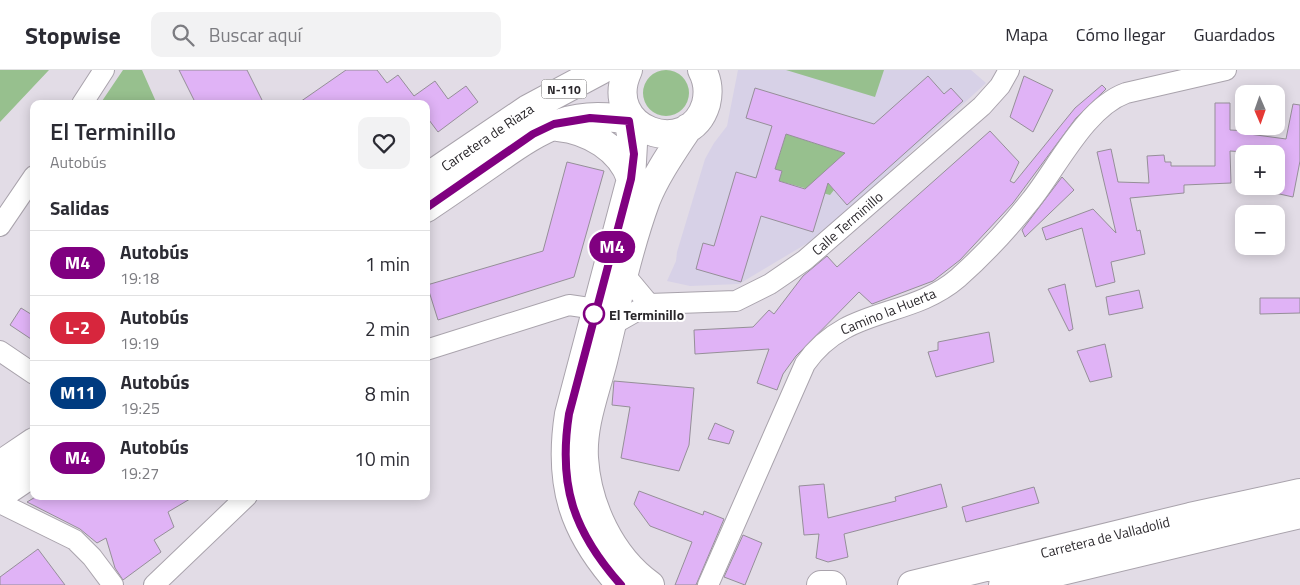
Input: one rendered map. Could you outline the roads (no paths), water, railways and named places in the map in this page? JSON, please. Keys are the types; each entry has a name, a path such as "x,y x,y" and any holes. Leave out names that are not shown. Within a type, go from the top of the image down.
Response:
{"highway":[{"name":"Carretera de Riaza","path":"430,175 528,109 601,70"},
{"path":"628,70 622,90 630,118 634,154 589,411 585,439 586,470 591,497 610,541 624,561 650,585"},
{"path":"620,585 594,555 582,531 567,487 565,440 569,414 604,317 624,274 647,199 688,128 702,114 707,101 708,88 702,70"},
{"name":"Carretera de Riaza","path":"430,205 540,131 554,124 577,118 630,118"},
{"path":"630,118 647,130 660,134 675,133 688,128"},
{"path":"540,131 557,127 588,134 611,150 623,164 631,179"},
{"path":"0,466 30,445"},
{"path":"0,495 30,475"},
{"name":"Carretera de Valladolid","path":"912,585 1190,517 1300,493"},
{"name":"Carretera de Valladolid","path":"1003,585 1300,514"},
{"path":"821,585 832,585"}],"street":[{"path":"85,100 104,70"},
{"name":"Calle Terminillo","path":"604,317 649,304 736,301 782,277 805,260 989,100 1009,70"},
{"name":"Camino la Huerta","path":"708,585 804,364 820,344 837,331 853,323 919,300 957,278 1002,235 1032,200 1084,126 1113,100 1126,93 1226,70"},
{"path":"0,226 30,182"},
{"path":"624,274 649,304"},
{"path":"430,349 569,305 604,317"},
{"path":"0,350 30,371"},
{"path":"154,585 243,500"},
{"path":"0,503 75,540 92,556 113,585"}],"place":[{"name":"El Terminillo","path":"594,314"}]}
